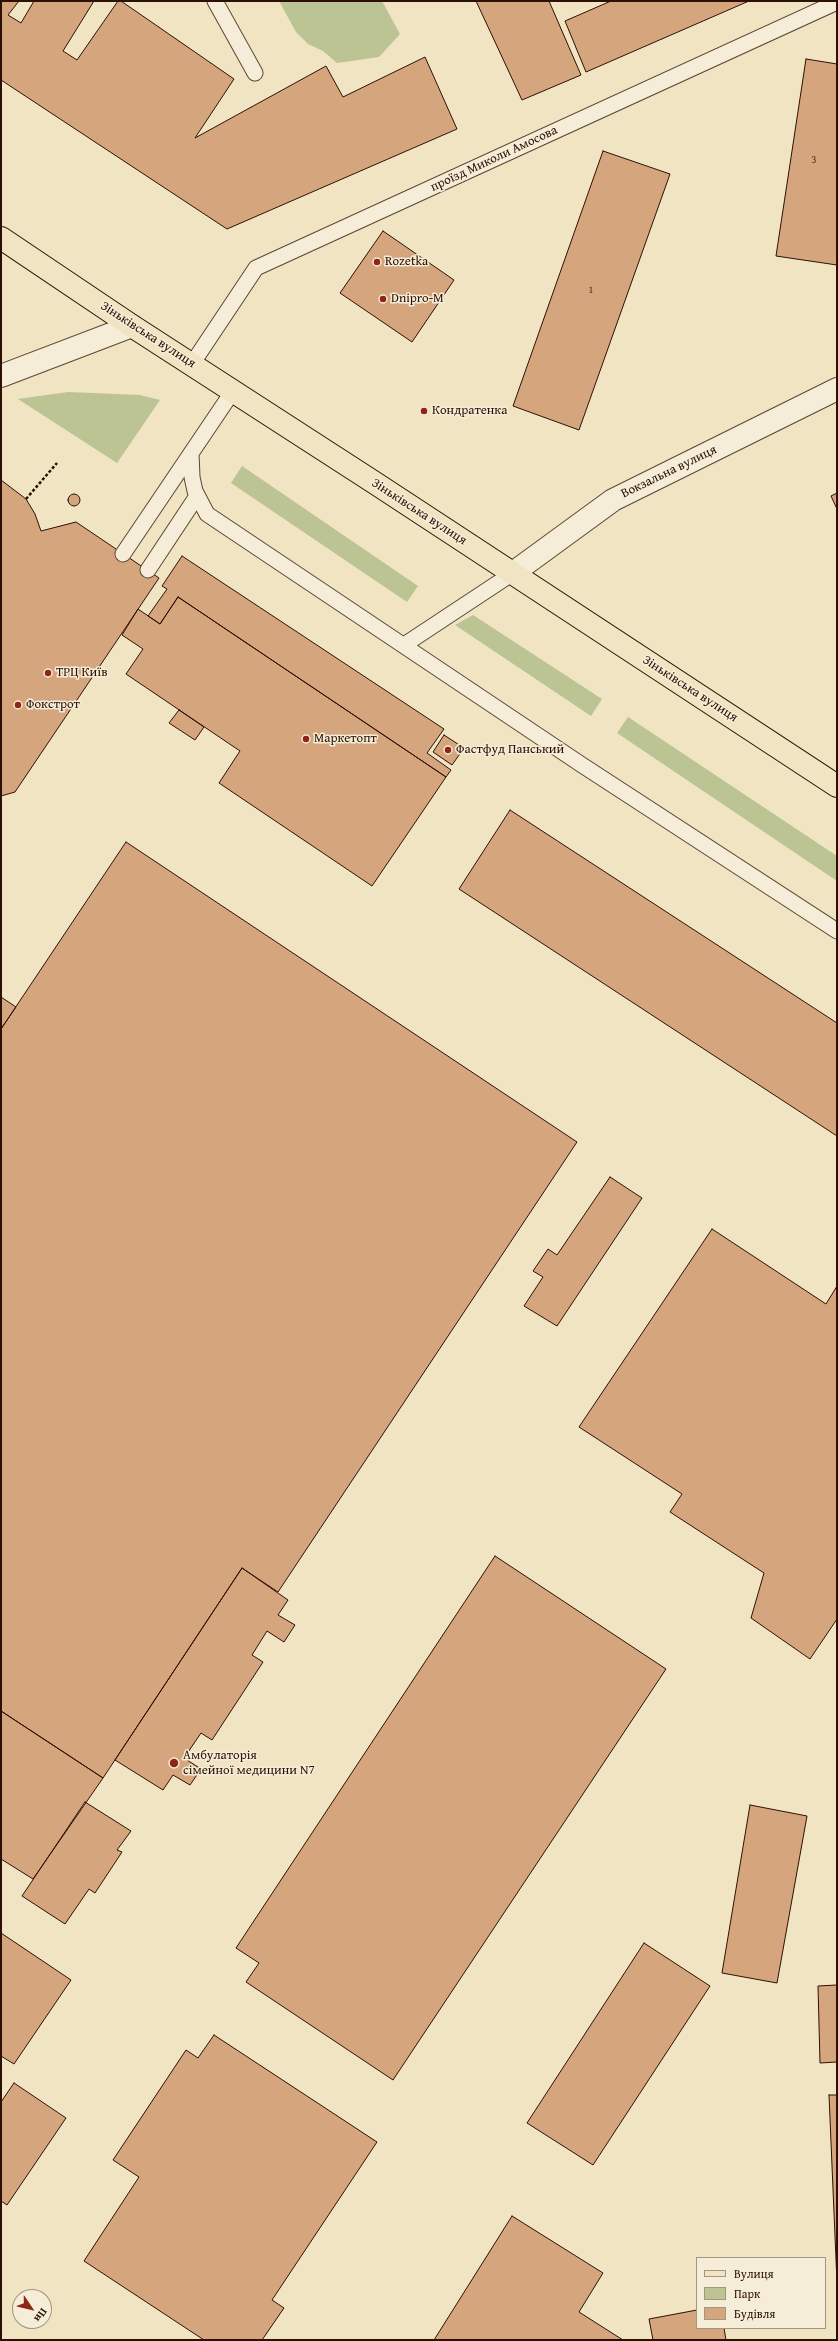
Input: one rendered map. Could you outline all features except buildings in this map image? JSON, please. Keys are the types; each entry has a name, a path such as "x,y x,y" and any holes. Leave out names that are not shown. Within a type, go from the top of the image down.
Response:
{"main road":[{"name":"Зіньківська вулиця","path":"1,238 132,326 513,573 837,786"}],"street":[{"path":"1,376 132,326"},
{"name":"Вокзальна вулиця","path":"513,573 613,500 837,389"}],"lane":[{"path":"215,1 255,73"},
{"name":"проїзд Миколи Амосова","path":"192,364 256,268 837,2"},
{"path":"123,554 233,391"},
{"path":"191,453 192,477 197,496 207,514 582,765 837,931"},
{"path":"148,570 197,496"},
{"path":"404,645 513,573"}],"path":[{"path":"26,499 57,463"}],"green space":[{"path":"279,1 382,1 400,34 379,57 337,63 323,51 308,44 296,32"},
{"path":"68,392 140,395 160,400 117,463 18,399"},
{"path":"242,466 418,586 407,602 231,483"},
{"path":"473,615 602,699 591,716 455,625"},
{"path":"628,717 837,856 837,881 617,733"}],"place":[{"name":"Rozetka","path":"377,262"},
{"name":"Dnipro-M","path":"383,299"},
{"name":"Кондратенка","path":"424,411"},
{"name":"ТРЦ Київ","path":"48,673"},
{"name":"Фокстрот","path":"18,705"},
{"name":"Маркетопт","path":"306,739"},
{"name":"Фастфуд Панський","path":"448,750"},
{"name":"Амбулаторія сімейної медицини N7","path":"174,1763"}]}
